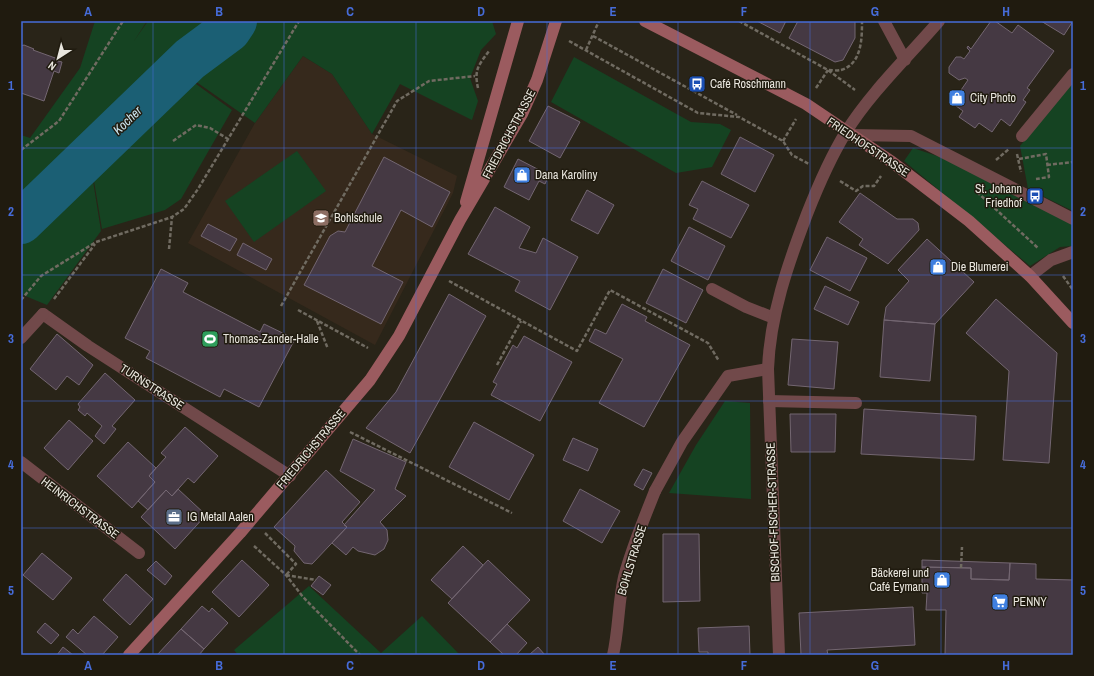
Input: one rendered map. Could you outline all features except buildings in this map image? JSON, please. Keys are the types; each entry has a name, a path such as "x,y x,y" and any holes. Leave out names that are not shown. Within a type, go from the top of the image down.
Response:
{"main road":[{"name":"FRIEDRICHSTRASSE","path":"460,220 518,21"},
{"name":"FRIEDHOFSTRASSE","path":"645,21 806,104 848,134 892,162 937,194 1030,276 1073,323"},
{"name":"FRIEDRICHSTRASSE","path":"129,655 290,476 370,380 385,358 399,336 460,220 522,114 537,80 555,27"}],"street":[{"path":"884,21 906,60"},
{"name":"BISCHOF-FISCHER-STRASSE","path":"779,655 768,369 774,318 793,251 824,172 869,100 939,21"},
{"path":"1022,136 1073,74"},
{"path":"848,134 911,136 1073,219"},
{"path":"1030,276 1051,260 1073,252"},
{"path":"712,289 746,307 774,318"},
{"path":"21,338 43,314"},
{"name":"TURNSTRASSE","path":"43,314 88,346 290,476"},
{"name":"BOHLSTRASSE","path":"613,655 617,640 619,604 624,576 656,491 682,442 728,376 768,369"},
{"path":"769,401 856,403"},
{"name":"HEINRICHSTRASSE","path":"21,462 139,553"}],"path":[{"path":"21,150 59,121 123,21"},
{"path":"21,300 41,276 96,242 172,217 184,209 299,21"},
{"path":"586,50 599,21"},
{"path":"739,21 828,70 841,70 850,65 858,55 862,42 862,21"},
{"path":"555,27 586,50 698,113 739,117"},
{"path":"593,36 784,141 792,155 824,172"},
{"path":"282,306 397,101 429,81 475,76"},
{"path":"172,141 196,125 210,128 228,139"},
{"path":"980,172 1013,146 1022,136"},
{"path":"1019,159 1046,154 1049,177"},
{"path":"1047,165 1073,162"},
{"path":"972,188 1014,224 1051,260 1073,290"},
{"path":"169,249 172,217"},
{"path":"43,314 96,242"},
{"path":"433,272 577,351 610,290 708,343"},
{"path":"298,310 385,358"},
{"path":"317,320 328,349"},
{"path":"497,365 521,321"},
{"path":"333,423 512,513"},
{"path":"265,533 296,564 286,575"},
{"path":"961,568 962,547"},
{"path":"258,548 286,575 303,597 360,655"},
{"path":"286,575 316,580"}],"shaded area":[{"name":"Bohlschule","path":"303,56 332,74 372,134 457,176 453,193 375,345 188,243 255,123"}],"green space":[{"path":"95,21 147,21 134,41 148,21 492,21 496,34 481,50 470,78 478,101 472,120 400,84 372,134 332,74 303,56 255,123 185,74 90,162 101,231 47,305 23,295 21,296 21,135 30,138 80,68"},
{"path":"574,57 691,122 720,124 731,130 712,167 676,173 551,102"},
{"path":"185,76 232,110 181,199 165,210 102,229 91,163"},
{"path":"1073,82 1073,211 1028,189 1020,146"},
{"path":"913,148 943,158 1073,224 1073,246 1060,247 1030,266 904,161"},
{"path":"297,151 326,191 254,242 225,201"},
{"path":"725,401 750,403 751,499 669,493 696,445"},
{"path":"309,586 381,653 422,616 460,655 394,653 392,655 238,655 234,650"}],"waterway":[{"name":"Kocher","path":"21,222 190,59 229,30 235,21"}],"place":[{"name":"Café Roschmann","path":"697,84"},
{"name":"City Photo","path":"957,98"},
{"name":"Dana Karoliny","path":"522,175"},
{"name":"St. Johann Friedhof","path":"1035,196"},
{"name":"Bohlschule","path":"321,218"},
{"name":"Die Blumerei","path":"938,267"},
{"name":"Thomas-Zander-Halle","path":"210,339"},
{"name":"IG Metall Aalen","path":"174,517"},
{"name":"Bäckerei und Café Eymann","path":"942,580"},
{"name":"PENNY","path":"1000,602"}]}
